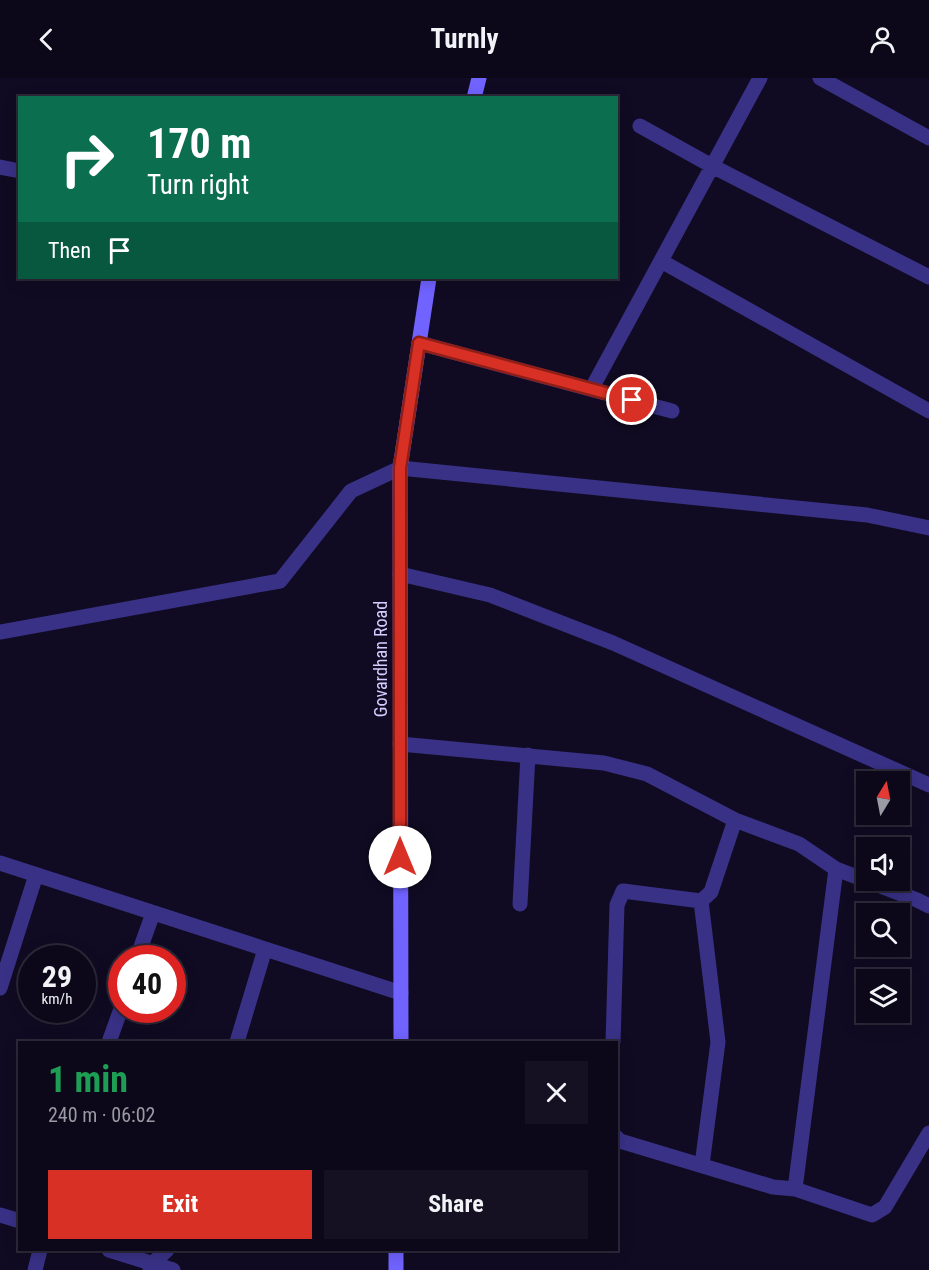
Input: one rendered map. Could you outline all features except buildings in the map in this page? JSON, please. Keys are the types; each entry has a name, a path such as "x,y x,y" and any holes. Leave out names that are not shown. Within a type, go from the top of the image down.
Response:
{"street":[{"path":"474,96 479,78"},
{"path":"592,388 760,78"},
{"path":"820,78 929,138"},
{"path":"640,126 712,166 929,277"},
{"path":"0,166 18,170"},
{"path":"661,261 929,411"},
{"name":"Govardhan Road","path":"401,1041 400,468 427,279"},
{"path":"419,343 672,411"},
{"path":"0,632 280,581 351,490 400,468 867,515 929,528"},
{"path":"400,573 490,595 613,643 929,785"},
{"path":"400,744 604,764 647,774 735,820 799,844 836,869 929,906"},
{"path":"520,904 528,755"},
{"path":"613,1041 617,905 623,891 700,901 711,892 735,820"},
{"path":"0,863 400,993"},
{"path":"795,1189 836,869"},
{"path":"0,988 36,875"},
{"path":"700,901 718,1042 702,1165"},
{"path":"142,945 153,913"},
{"path":"237,1041 265,949"},
{"path":"109,1041 116,1023"},
{"path":"618,1138 773,1187 795,1189 872,1215 885,1207 929,1133"},
{"path":"0,1215 18,1220"},
{"path":"35,1270 40,1251"},
{"path":"112,1251 152,1267 173,1270"},
{"path":"152,1267 166,1251"},
{"path":"396,1251 396,1270"}],"route":[{"path":"400,857 400,468 419,343 632,400"}]}
